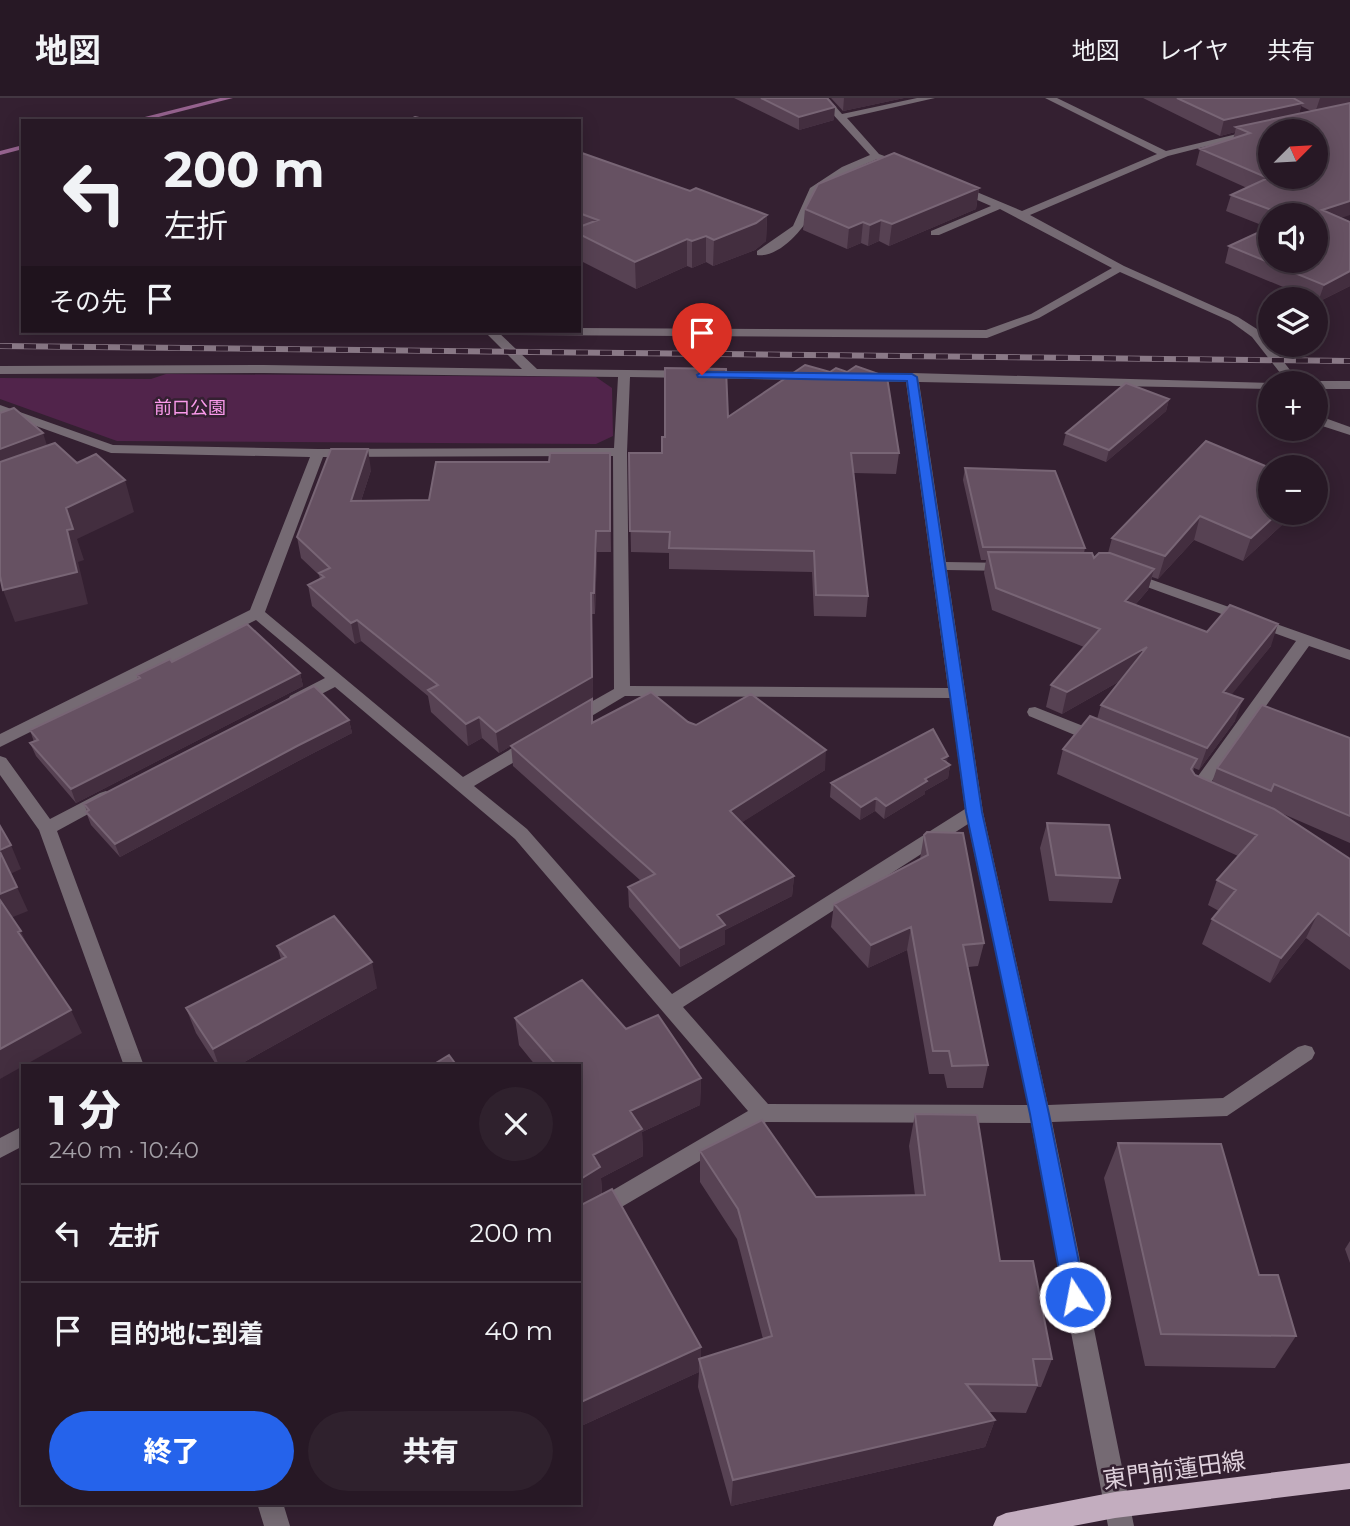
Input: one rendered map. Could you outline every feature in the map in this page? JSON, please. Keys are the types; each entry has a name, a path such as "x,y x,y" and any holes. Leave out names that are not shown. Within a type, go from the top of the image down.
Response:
{"main road":[{"name":"東門前蓮田線","path":"1006,1526 1118,1516 1350,1476"}],"street":[{"path":"823,98 876,156 916,170"},
{"path":"840,117 930,98"},
{"path":"1050,98 1165,154"},
{"path":"1022,215 1165,154 1258,131"},
{"path":"761,253 791,237 807,213 814,190 846,169 876,156"},
{"path":"951,184 1022,215 1120,268 1234,319 1256,334 1285,371"},
{"path":"935,233 999,205"},
{"path":"581,331 987,334 1035,316 1120,268"},
{"path":"492,333 533,372"},
{"path":"0,370 264,369 830,376"},
{"path":"622,691 620,452 624,374"},
{"path":"857,377 1258,385"},
{"path":"912,377 974,812 1040,1114 1118,1516"},
{"path":"1328,385 1350,385"},
{"path":"0,409 111,449 318,453 620,452"},
{"path":"1328,424 1350,431"},
{"path":"86,459 111,449"},
{"path":"1,738 257,613 318,453"},
{"path":"939,566 1029,567"},
{"path":"1120,572 1350,655"},
{"path":"257,613 522,834 763,1112"},
{"path":"1218,805 1194,794 1197,779 1306,639"},
{"path":"276,710 337,679"},
{"path":"464,784 622,691 955,693"},
{"path":"1035,712 1119,746"},
{"path":"0,762 47,828 133,1064"},
{"path":"47,828 119,791"},
{"path":"671,1005 974,812"},
{"path":"581,1221 763,1112 1040,1114 1227,1107 1304,1053"},
{"path":"0,1149 21,1136"},
{"path":"271,1505 276,1526"}],"green space":[{"name":"前口公園","path":"166,374 596,377 612,388 613,436 596,444 117,441 0,399 0,378 151,379"}],"building":[{"path":"761,98 827,98 835,107 799,117"},
{"path":"1177,98 1293,98 1302,103 1224,120"},
{"path":"1350,103 1350,201 1328,208 1328,203 1258,205 1231,195 1258,183 1258,189 1328,189 1328,119 1274,119"},
{"path":"1258,122 1258,174 1200,149 1250,133 1236,127"},
{"path":"581,153 690,191 696,188 767,215 756,223 714,240 706,236 692,241 687,239 635,262 581,235 581,226 598,220 581,214"},
{"path":"894,153 979,188 892,224 881,220 870,225 863,222 849,228 805,209 818,184"},
{"path":"1328,213 1350,222 1350,271 1324,285 1295,273 1328,273"},
{"path":"1258,233 1258,258 1229,246"},
{"path":"805,365 830,372 836,368 847,372 856,366 887,377 899,453 851,453 868,596 816,595 814,551 669,548 670,532 630,531 629,453 662,453 662,437 665,437 665,368 726,369 728,417"},
{"path":"1126,383 1169,399 1109,450 1066,433"},
{"path":"14,408 43,433 0,449 0,413"},
{"path":"1206,441 1258,463 1258,525 1265,525 1251,538 1200,516 1165,556 1112,538"},
{"path":"55,443 77,463 96,454 125,480 66,508 73,529 67,530 77,572 3,590 0,576 0,462"},
{"path":"331,449 368,449 351,501 429,500 436,462 549,462 550,453 610,453 610,531 596,531 594,593 591,593 592,677 496,732 479,717 466,724 428,690 438,685 357,620 351,623 308,585 324,577 319,573 330,568 297,537"},
{"path":"965,468 1055,471 1085,548 983,547"},
{"path":"988,552 1092,553 1094,558 1099,553 1110,553 1154,569 1125,601 1207,632 1230,605 1278,624 1223,692 1243,699 1207,748 1101,705 1147,647 1067,692 1051,685 1100,629 996,588"},
{"path":"247,624 300,673 71,789 30,743 38,740 30,730 140,678 137,675 170,659 172,662"},
{"path":"314,686 349,720 115,844 86,812 89,810 84,804"},
{"path":"651,692 688,722 696,725 751,694 826,750 730,811 794,876 717,915 725,925 680,948 628,887 655,874 511,746 592,699 592,723"},
{"path":"1262,705 1350,738 1350,816 1274,784 1271,791 1217,768"},
{"path":"1090,716 1197,759 1191,769 1195,775 1274,809 1350,859 1350,936 1318,913 1281,958 1212,919 1236,890 1217,880 1257,835 1063,749"},
{"path":"933,729 948,756 942,759 950,765 886,806 876,798 861,807 831,783"},
{"path":"1047,823 1109,825 1120,878 1056,875"},
{"path":"0,826 11,845 0,850"},
{"path":"927,832 963,833 984,943 963,945 988,1065 952,1066 949,1051 933,1051 911,927 871,945 834,904 928,855 924,835"},
{"path":"0,852 17,887 0,894"},
{"path":"0,900 21,931 18,932 71,1010 0,1049"},
{"path":"334,916 372,962 213,1049 186,1008 286,957 277,946"},
{"path":"582,980 626,1029 658,1015 701,1078 630,1111 642,1129 593,1155 600,1167 581,1179 581,1064 555,1064 515,1018"},
{"path":"449,1055 456,1064 434,1064"},
{"path":"915,1114 977,1115 1000,1261 1033,1261 1052,1359 1033,1359 1037,1385 966,1384 995,1420 733,1480 699,1359 772,1336 738,1209 700,1151 762,1120 816,1197 925,1195"},
{"path":"1118,1143 1221,1144 1259,1275 1278,1275 1296,1336 1161,1334"},
{"path":"612,1189 701,1347 581,1402 581,1205"}],"waterway":[{"path":"141,119 229,98"},
{"path":"0,153 21,148"}],"railway":[{"path":"0,346 1350,361"}],"route":[{"path":"702,375 912,377 974,812 1040,1114 1075,1297"}]}
